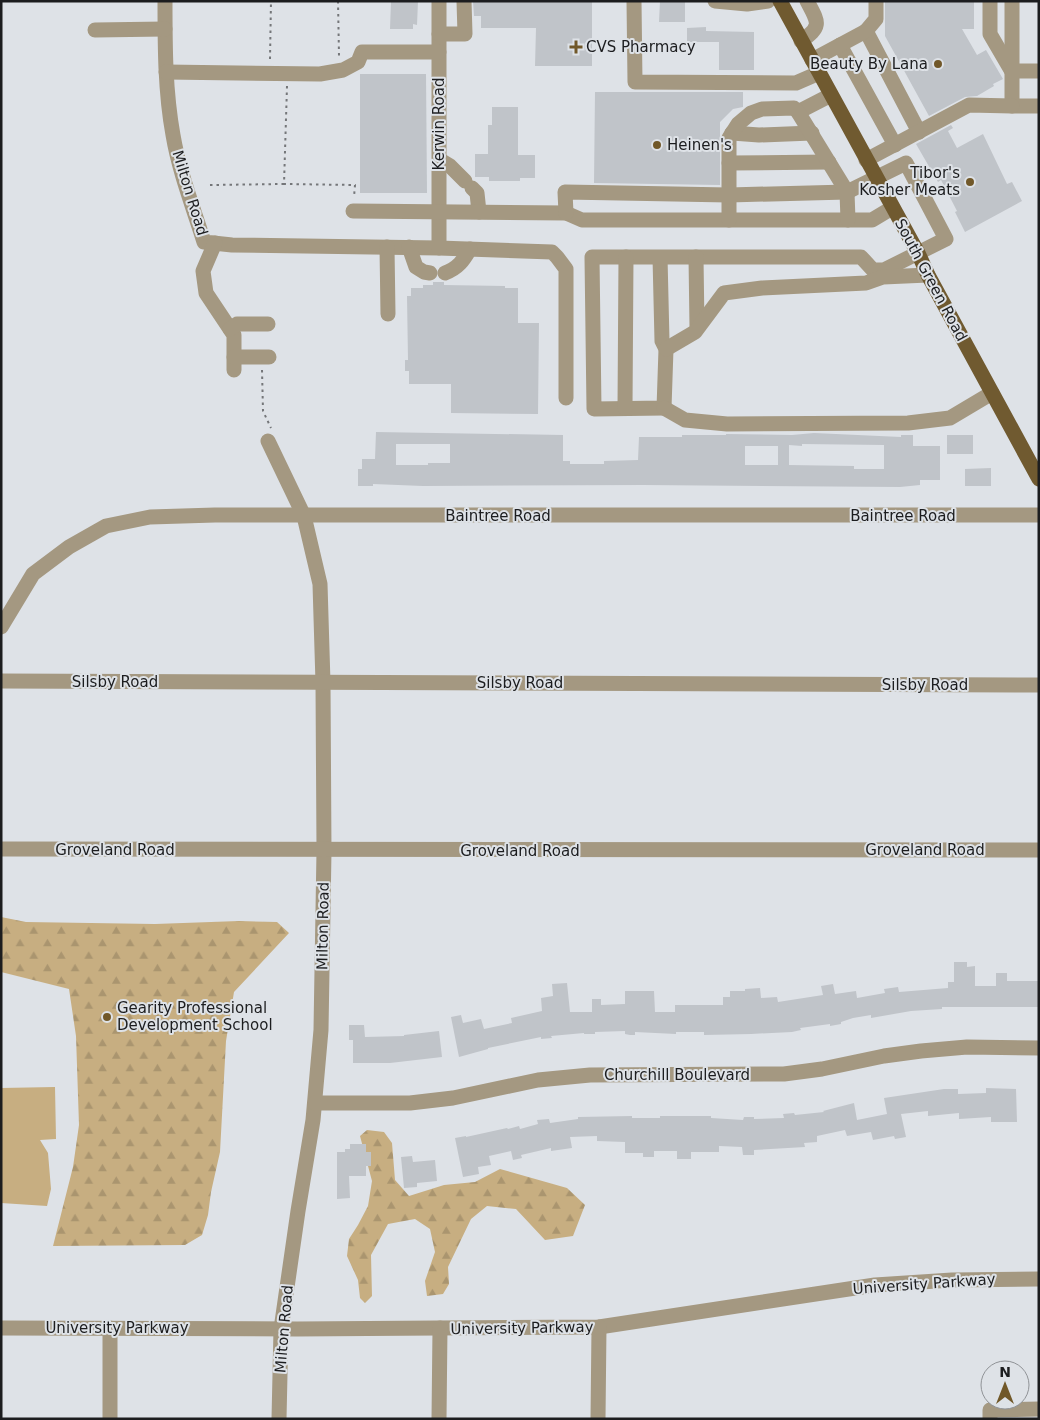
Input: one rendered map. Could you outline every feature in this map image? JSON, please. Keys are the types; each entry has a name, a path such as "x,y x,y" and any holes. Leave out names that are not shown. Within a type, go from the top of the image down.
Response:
{"main road":[{"name":"South Green Road","path":"780,1 1039,479"}],"street":[{"name":"Milton Road","path":"165,1 166,72 173,136 204,242 232,245 409,247 552,252 566,269 566,398"},
{"name":"Kerwin Road","path":"439,1 439,248"},
{"path":"439,34 465,34 464,1"},
{"path":"634,1 635,82 796,83 840,45 866,31 876,19 876,1"},
{"path":"715,1 768,1"},
{"path":"801,40 813,33 816,24 815,17 807,1"},
{"path":"990,1 990,34 1012,71"},
{"path":"1012,1 1012,106"},
{"path":"95,30 165,29"},
{"path":"866,31 919,132"},
{"path":"840,45 895,145"},
{"path":"166,72 320,74 339,71 358,62 362,52 439,52"},
{"path":"1012,71 1039,71"},
{"path":"798,112 831,95"},
{"path":"866,160 969,105 1039,106"},
{"path":"729,220 729,138 738,124 751,112 762,109 794,108 812,133 848,192 848,220"},
{"path":"732,133 759,135 812,133"},
{"path":"440,160 450,166 477,193 479,212"},
{"path":"728,163 829,162"},
{"path":"566,214 565,192 728,195 848,192 906,163 946,239 884,270 873,270 861,257 592,257 594,409 664,408 685,420 727,424 908,422 950,418 992,393"},
{"path":"353,211 566,214 582,220 872,220 892,208"},
{"path":"215,243 203,271 206,293 234,335 234,364 265,357"},
{"path":"387,247 388,314"},
{"path":"409,247 416,267 424,272 437,273 455,269 460,265 470,249"},
{"path":"625,408 626,257"},
{"path":"660,257 662,341 666,349 664,408"},
{"path":"696,257 698,328"},
{"path":"666,349 695,332 724,293 762,288 866,283 883,277 928,275"},
{"path":"230,329 237,324 268,324"},
{"name":"Milton Road","path":"268,442 304,516 320,584 323,683 324,851 321,1030 315,1103 281,1329 279,1419"},
{"name":"Baintree Road","path":"1,627 33,574 69,547 106,526 150,517 215,515 1039,516"},
{"name":"Silsby Road","path":"1,681 1039,685"},
{"name":"Groveland Road","path":"1,849 324,851 1039,850"},
{"name":"Churchill Boulevard","path":"315,1103 391,1103 433,1100 561,1077 590,1075 784,1074 929,1050 967,1047 1039,1048"},
{"name":"University Parkway","path":"1,1328 598,1327 875,1285 952,1280 1039,1279"},
{"path":"598,1327 598,1419"},
{"path":"110,1328 110,1419"},
{"path":"439,1419 440,1328"},
{"path":"990,1419 990,1410 1007,1414 1038,1412"}],"path":[{"path":"270,74 271,1"},
{"path":"338,1 339,71"},
{"path":"284,184 288,74"},
{"path":"210,184 354,185 353,211"},
{"path":"265,357 263,411 276,440 268,442"}],"green space":[{"name":"Gearity Professional Development School","path":"1,917 26,922 155,924 239,921 277,922 289,933 234,992 226,1041 220,1152 208,1215 202,1235 185,1245 53,1246 73,1167 79,1125 76,1036 69,989 1,972"},
{"path":"55,1087 56,1139 40,1140 48,1153 51,1189 47,1206 1,1203 1,1088"},
{"path":"367,1130 384,1132 392,1143 395,1180 409,1196 444,1185 475,1182 500,1169 567,1188 585,1205 573,1236 545,1240 516,1209 487,1206 471,1219 448,1267 449,1284 443,1294 427,1296 425,1281 435,1252 430,1229 415,1219 388,1224 371,1255 372,1296 365,1303 360,1298 358,1280 347,1256 349,1239 368,1206 372,1181 360,1136"}],"building":[{"path":"391,1 418,1 417,25 413,24 413,29 390,29"},
{"name":"CVS Pharmacy","path":"473,1 592,1 592,66 535,66 536,28 481,28 481,16 474,16"},
{"path":"660,1 685,1 685,22 659,22"},
{"path":"885,1 974,1 974,29 962,29 977,55 986,50 1003,79 977,96 965,97 929,116 885,36"},
{"path":"706,27 706,31 754,32 754,70 719,70 719,42 687,42 687,28"},
{"path":"360,74 426,74 427,193 360,193"},
{"name":"Heinen's","path":"595,92 743,92 743,107 733,109 720,122 720,185 594,183"},
{"path":"492,107 518,107 518,155 535,155 535,178 520,178 520,181 489,181 489,177 475,177 475,154 488,154 488,125 492,125"},
{"path":"951,125 953,128 948,131 957,148 983,134 1007,184 1012,182 1022,201 965,232 955,212 957,211 941,180 938,182 916,144"},
{"path":"433,282 444,282 444,285 518,288 518,323 539,323 538,414 451,413 451,384 409,384 409,371 405,371 405,360 408,360 407,296 411,296 411,288 423,288 423,285 433,285"},
{"path":"376,432 563,435 563,461 570,461 570,464 604,464 604,461 638,460 639,437 814,433 901,437 901,435 913,435 913,446 940,446 940,480 920,480 920,485 900,487 423,486 373,484 373,486 358,486 358,469 362,469 362,459 375,459","holes":["396,444 450,444 450,463 396,465","802,444 884,445 884,469 854,469 854,466 789,465 789,445 802,446","745,446 778,446 778,465 745,465"]},
{"path":"947,435 973,435 973,454 947,454"},
{"path":"991,468 991,486 965,486 965,469"},
{"path":"954,962 967,962 967,967 975,966 975,986 996,986 996,973 1007,973 1007,981 1039,981 1039,1007 942,1007 942,1009 911,1011 871,1018 871,1015 853,1018 841,1022 841,1024 800,1028 801,1030 792,1032 704,1035 704,1032 676,1032 676,1034 635,1032 635,1035 630,1035 625,1034 625,1031 595,1032 595,1034 551,1036 552,1038 541,1039 541,1037 488,1048 459,1057 451,1017 461,1015 463,1023 481,1019 484,1029 512,1023 511,1018 542,1011 541,998 553,996 552,984 567,983 570,1012 592,1012 592,999 601,999 601,1005 625,1004 625,991 654,991 655,1012 675,1012 675,1005 723,1005 723,997 730,997 730,991 745,991 745,989 760,988 761,998 777,997 778,1002 823,995 821,986 833,984 835,994 856,991 857,998 885,993 884,989 898,987 899,992 948,988 948,982 954,982"},
{"path":"349,1025 364,1025 365,1037 404,1036 439,1031 442,1057 390,1063 353,1063 353,1040 349,1040"},
{"path":"986,1088 1016,1089 1017,1122 991,1122 991,1117 959,1119 959,1113 928,1116 928,1111 901,1114 906,1137 895,1139 894,1136 873,1140 871,1132 847,1136 845,1130 817,1136 817,1142 804,1143 805,1147 754,1150 754,1155 743,1155 742,1147 719,1146 719,1152 691,1152 691,1159 677,1159 677,1151 654,1151 654,1157 643,1157 643,1153 625,1153 625,1142 597,1141 597,1136 570,1137 572,1148 551,1151 551,1148 521,1155 522,1158 513,1160 511,1151 489,1156 491,1165 478,1167 479,1174 463,1177 455,1138 519,1126 520,1129 538,1124 537,1120 549,1119 550,1123 578,1119 578,1117 632,1116 632,1118 660,1118 660,1116 711,1116 711,1118 743,1120 744,1117 754,1117 754,1119 784,1118 783,1114 794,1113 795,1115 824,1112 854,1103 857,1120 887,1114 884,1098 944,1089 958,1089 958,1094 986,1093"},
{"path":"350,1144 366,1144 366,1152 371,1152 371,1166 366,1166 366,1176 349,1176 350,1198 337,1199 337,1152 345,1152 345,1149 350,1149"},
{"path":"412,1156 413,1162 435,1160 437,1181 417,1183 417,1187 404,1188 401,1157"}],"place":[{"name":"CVS Pharmacy","path":"576,47"},
{"name":"Beauty By Lana","path":"938,64"},
{"name":"Heinen's","path":"657,145"},
{"name":"Tibor's Kosher Meats","path":"970,182"},
{"name":"Gearity Professional Development School","path":"107,1017"}]}
